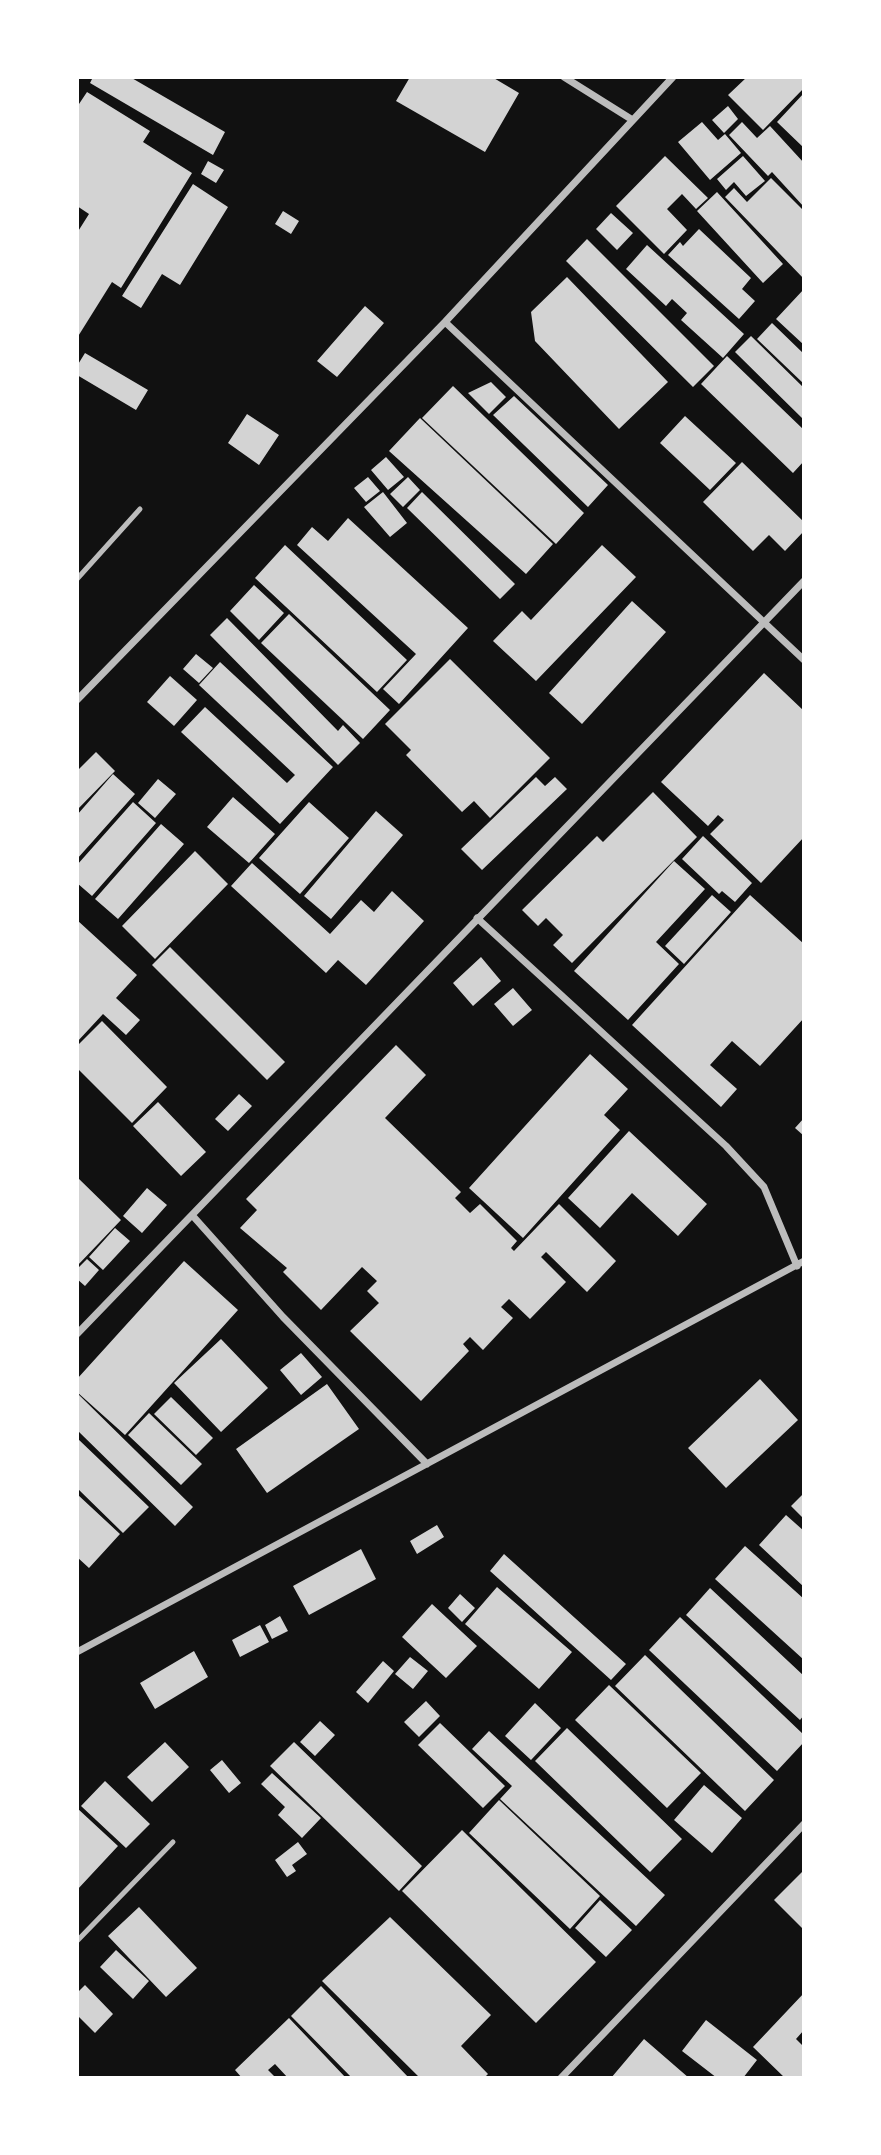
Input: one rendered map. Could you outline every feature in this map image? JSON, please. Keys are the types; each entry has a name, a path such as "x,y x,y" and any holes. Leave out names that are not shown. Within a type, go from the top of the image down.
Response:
{"street":[{"path":"564,77 631,119"},
{"path":"77,700 445,322 631,119 673,77"},
{"path":"445,322 804,660"},
{"path":"77,1334 804,581"},
{"path":"77,1652 800,1264 764,1187 726,1146 477,918"},
{"path":"192,1215 283,1317 427,1464"},
{"path":"561,2078 804,1824"}],"lane":[{"path":"77,579 140,509"},
{"path":"77,1941 173,1842"}],"building":[{"path":"93,77 130,77 225,132 213,155 90,83"},
{"path":"410,77 492,77 519,93 485,152 396,101"},
{"path":"747,77 804,77 804,88 763,130 728,95"},
{"path":"87,92 150,131 143,142 192,173 121,288 112,282 77,338 77,233 89,214 77,206 77,103 79,104"},
{"path":"804,93 804,148 777,122"},
{"path":"728,106 738,119 724,133 712,120"},
{"path":"702,122 718,140 725,134 741,153 710,180 678,142"},
{"path":"742,122 757,138 770,126 804,163 804,207 772,172 768,176 729,135"},
{"path":"665,156 708,198 696,209 682,194 667,209 687,230 664,254 616,206"},
{"path":"743,156 765,181 746,196 734,182 726,190 717,179"},
{"path":"208,161 224,170 216,183 201,174"},
{"path":"771,178 804,211 804,279 725,197 734,188 747,202"},
{"path":"193,184 228,207 180,285 162,274 141,308 122,296"},
{"path":"717,192 783,264 763,283 697,211"},
{"path":"283,211 299,221 291,234 275,224"},
{"path":"611,213 633,233 617,250 596,229"},
{"path":"699,229 751,278 742,289 755,301 739,319 668,255 680,242 683,246"},
{"path":"587,239 714,366 693,387 566,261"},
{"path":"647,245 744,334 723,358 681,320 687,313 672,299 666,306 626,269"},
{"path":"567,277 668,382 619,429 535,341 531,312"},
{"path":"804,289 804,345 776,319"},
{"path":"365,306 384,323 337,377 317,361"},
{"path":"772,323 804,354 804,384 757,339"},
{"path":"751,336 804,388 804,420 735,352"},
{"path":"85,353 148,390 136,410 77,375 77,366"},
{"path":"727,356 804,430 804,461 793,473 701,384"},
{"path":"491,382 506,397 489,414 468,393"},
{"path":"453,386 584,513 556,544 422,418"},
{"path":"514,396 608,485 588,507 493,415"},
{"path":"247,414 279,435 259,465 228,443"},
{"path":"685,416 736,463 710,490 660,443"},
{"path":"420,418 553,544 526,574 389,451"},
{"path":"386,457 404,477 388,490 371,470"},
{"path":"742,462 804,522 804,531 785,551 769,535 753,551 703,502"},
{"path":"368,477 380,491 366,502 354,488"},
{"path":"408,477 420,490 403,507 390,494"},
{"path":"383,492 407,523 390,537 364,507"},
{"path":"422,492 515,584 500,599 407,508"},
{"path":"348,518 468,628 399,704 383,689 416,654 297,545 312,527 328,541"},
{"path":"285,545 407,660 377,692 255,578"},
{"path":"602,545 636,577 536,681 493,641 522,611 531,620"},
{"path":"254,585 284,613 259,640 230,611"},
{"path":"632,601 666,632 582,724 549,693"},
{"path":"289,614 390,710 363,739 261,643"},
{"path":"227,618 338,731 343,725 360,743 338,765 210,635"},
{"path":"196,654 213,668 199,683 183,669"},
{"path":"450,659 550,758 490,818 474,801 462,812 406,755 411,750 385,724"},
{"path":"220,662 333,767 280,824 181,732 205,707 287,783 295,775 199,685"},
{"path":"764,673 804,711 804,837 761,883 710,834 724,820 718,815 708,826 661,782"},
{"path":"170,676 197,700 174,726 147,702"},
{"path":"96,752 115,771 77,810 77,771"},
{"path":"113,774 135,794 77,859 77,815"},
{"path":"536,777 545,786 555,777 567,789 482,870 461,849"},
{"path":"158,779 176,794 155,818 138,803"},
{"path":"653,792 697,837 572,963 553,945 563,935 546,918 538,926 522,910 597,836 603,842"},
{"path":"233,797 275,834 249,863 207,827"},
{"path":"133,802 156,823 92,896 77,883 77,865"},
{"path":"309,802 349,838 300,894 259,858"},
{"path":"376,811 403,835 331,919 304,896"},
{"path":"161,824 184,844 118,919 95,899"},
{"path":"703,836 752,883 735,902 722,891 719,894 682,859"},
{"path":"195,851 228,884 155,959 122,926"},
{"path":"674,861 705,889 656,942 679,964 628,1020 574,971"},
{"path":"252,863 330,934 361,900 374,912 392,891 424,921 366,985 338,960 326,973 231,886"},
{"path":"712,895 731,912 684,964 665,946"},
{"path":"750,895 804,944 804,1018 760,1066 732,1041 710,1065 737,1089 721,1107 632,1025"},
{"path":"77,920 137,975 116,998 140,1020 126,1035 103,1014 77,1042"},
{"path":"170,947 285,1062 267,1080 152,965"},
{"path":"481,957 501,981 473,1006 453,983"},
{"path":"513,988 532,1010 513,1026 494,1004"},
{"path":"102,1021 167,1087 132,1123 77,1068 77,1046"},
{"path":"396,1045 426,1075 385,1118 461,1192 455,1198 470,1213 480,1204 517,1241 511,1248 514,1251 559,1204 616,1261 587,1292 546,1252 541,1257 566,1282 530,1319 509,1299 501,1307 513,1318 483,1350 470,1337 463,1344 469,1351 421,1401 350,1331 379,1303 367,1291 377,1281 362,1267 321,1310 283,1272 287,1268 240,1228 257,1210 246,1199"},
{"path":"590,1054 628,1089 604,1115 620,1130 523,1238 469,1188"},
{"path":"239,1094 252,1106 228,1131 215,1119"},
{"path":"158,1102 206,1152 181,1176 133,1126"},
{"path":"804,1118 804,1136 795,1128"},
{"path":"629,1131 707,1204 678,1236 632,1193 600,1228 568,1198"},
{"path":"77,1177 121,1220 77,1266"},
{"path":"147,1188 167,1205 142,1233 123,1216"},
{"path":"115,1228 130,1241 103,1270 89,1257"},
{"path":"87,1259 99,1270 85,1286 77,1279 77,1269"},
{"path":"184,1261 238,1310 125,1435 77,1392 77,1379"},
{"path":"221,1339 268,1388 221,1432 174,1383"},
{"path":"301,1353 322,1377 301,1395 280,1370"},
{"path":"760,1379 798,1420 726,1488 688,1448"},
{"path":"327,1384 359,1429 267,1493 236,1449"},
{"path":"77,1393 193,1507 175,1526 77,1430"},
{"path":"171,1397 213,1438 196,1455 154,1414"},
{"path":"149,1413 202,1464 181,1485 128,1435"},
{"path":"77,1438 149,1507 123,1533 77,1488"},
{"path":"804,1493 804,1519 791,1506"},
{"path":"77,1494 120,1534 89,1568 77,1557"},
{"path":"786,1515 804,1531 804,1587 759,1545"},
{"path":"437,1525 444,1537 417,1554 410,1541"},
{"path":"745,1546 804,1599 804,1660 715,1579"},
{"path":"361,1549 376,1579 309,1615 293,1586"},
{"path":"504,1554 626,1664 611,1680 490,1571"},
{"path":"497,1587 572,1652 539,1689 465,1624"},
{"path":"710,1588 804,1676 804,1715 800,1720 686,1615"},
{"path":"460,1594 475,1608 462,1622 448,1608"},
{"path":"432,1604 477,1646 446,1678 402,1637"},
{"path":"280,1616 288,1631 272,1639 265,1625"},
{"path":"680,1617 804,1735 804,1742 777,1771 649,1650"},
{"path":"260,1625 269,1642 240,1657 232,1640"},
{"path":"194,1651 208,1677 155,1709 140,1683"},
{"path":"645,1655 774,1780 745,1811 615,1686"},
{"path":"410,1657 428,1671 413,1689 395,1674"},
{"path":"383,1661 394,1671 368,1703 356,1692"},
{"path":"609,1685 701,1773 667,1808 575,1720"},
{"path":"426,1701 440,1716 419,1737 404,1722"},
{"path":"535,1703 561,1728 531,1760 505,1736"},
{"path":"320,1721 335,1735 315,1756 300,1742"},
{"path":"440,1723 505,1786 483,1808 418,1745"},
{"path":"567,1728 682,1839 650,1872 535,1761"},
{"path":"489,1731 665,1895 636,1926 500,1799 512,1786 472,1749"},
{"path":"165,1742 189,1767 152,1802 127,1777"},
{"path":"294,1742 422,1866 399,1891 270,1766"},
{"path":"222,1760 241,1783 229,1793 210,1770"},
{"path":"272,1773 321,1818 302,1838 278,1815 285,1807 261,1784"},
{"path":"105,1781 150,1824 126,1848 81,1806"},
{"path":"704,1785 742,1818 712,1853 674,1820"},
{"path":"499,1800 600,1896 570,1929 469,1833"},
{"path":"77,1808 118,1846 77,1890"},
{"path":"462,1830 596,1962 536,2023 402,1891"},
{"path":"298,1842 307,1854 292,1865 296,1871 287,1877 275,1860"},
{"path":"804,1870 804,1930 774,1900"},
{"path":"600,1900 632,1930 606,1957 575,1928"},
{"path":"139,1907 197,1968 166,1997 108,1936"},
{"path":"390,1917 491,2015 461,2046 488,2074 484,2078 420,2078 322,1981"},
{"path":"116,1950 149,1981 133,1999 100,1967"},
{"path":"85,1985 113,2014 95,2033 77,2015 77,1993"},
{"path":"321,1986 409,2078 352,2078 291,2016"},
{"path":"804,1993 804,2030 796,2039 804,2047 804,2078 785,2078 753,2047"},
{"path":"289,2018 346,2078 288,2078 275,2064 268,2070 276,2078 242,2078 235,2070"},
{"path":"706,2020 757,2060 743,2078 717,2078 682,2051"},
{"path":"644,2039 689,2078 611,2078"}]}
